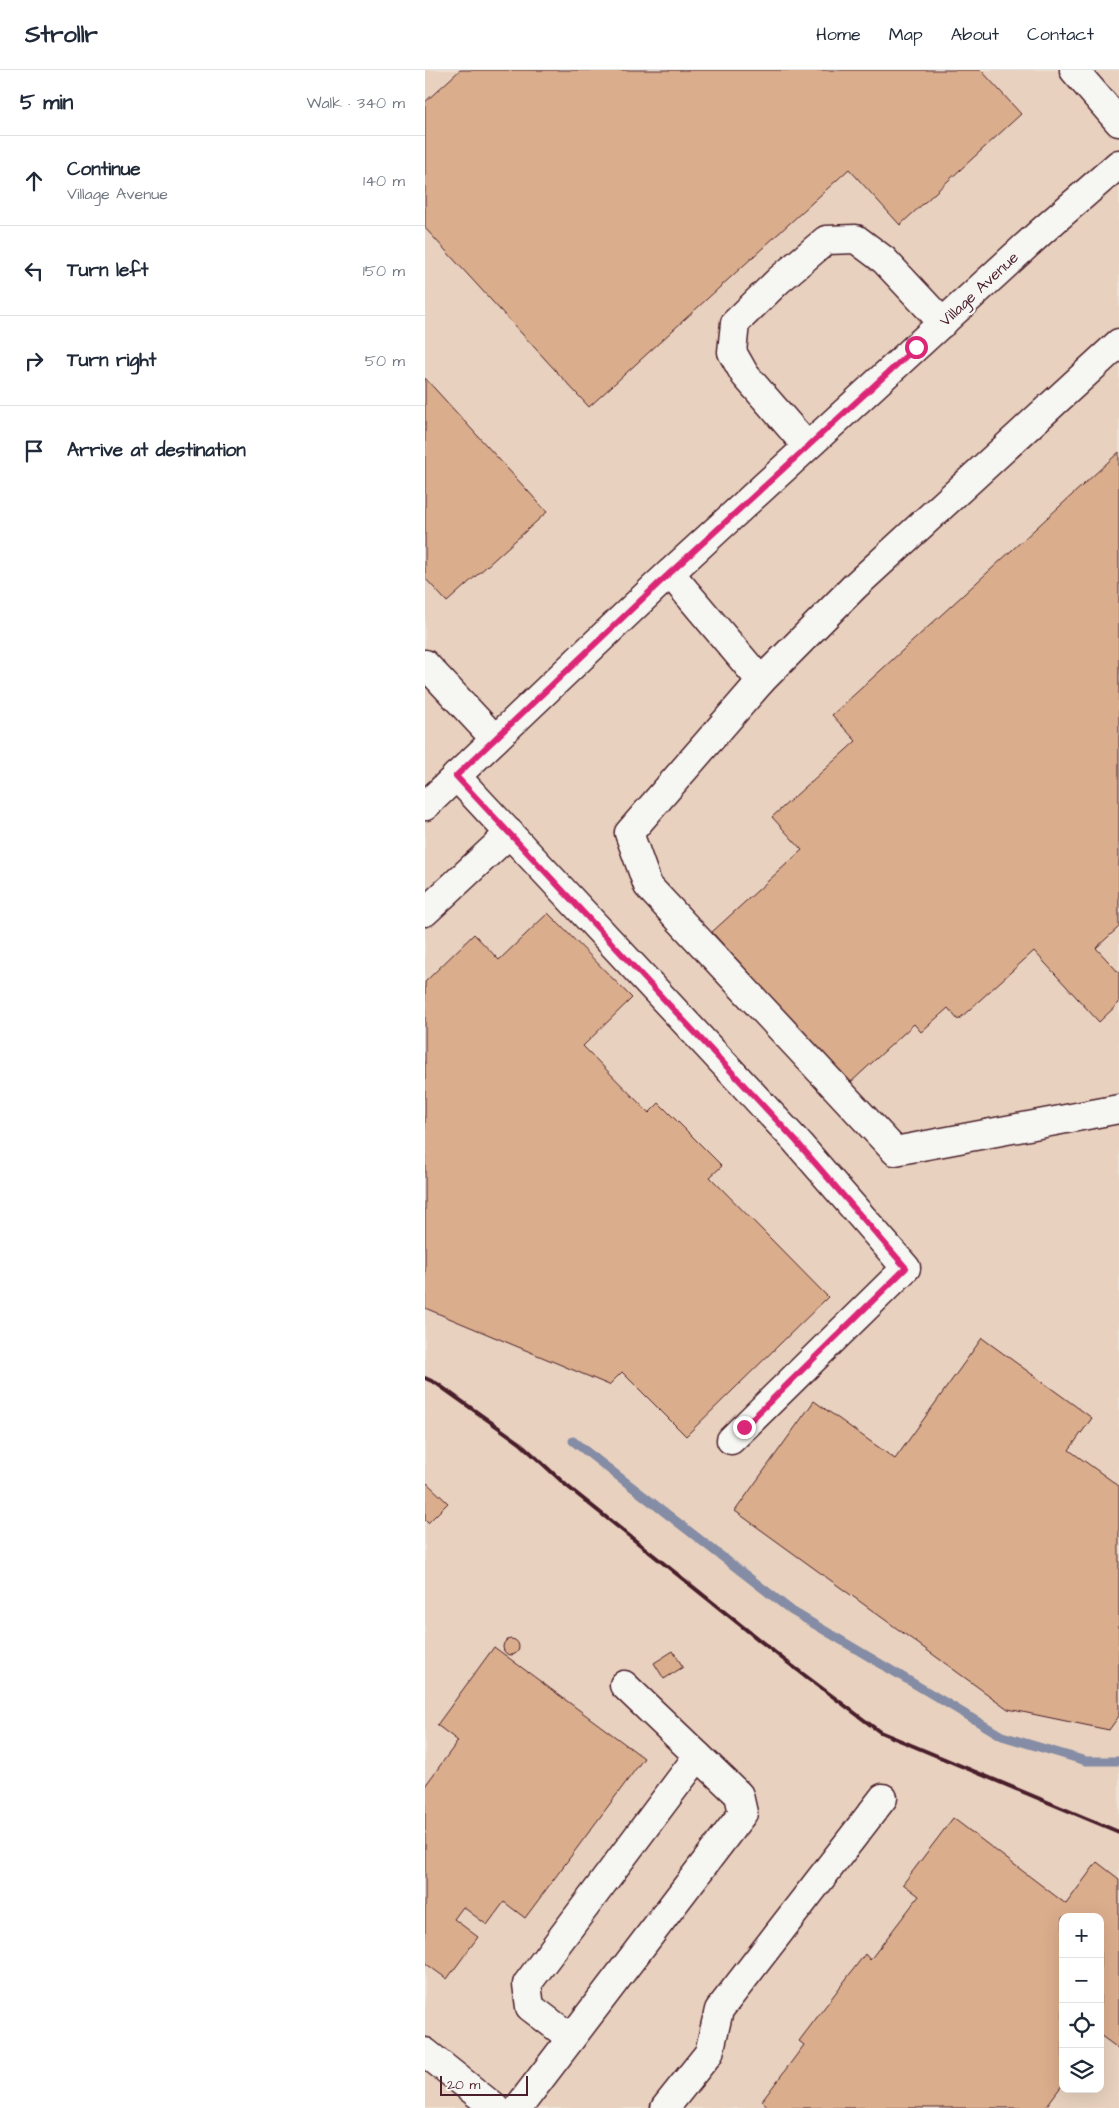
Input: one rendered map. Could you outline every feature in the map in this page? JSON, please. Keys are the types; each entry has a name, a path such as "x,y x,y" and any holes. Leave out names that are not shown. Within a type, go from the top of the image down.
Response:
{"street":[{"path":"1074,70 1119,122"},
{"name":"Village Avenue","path":"425,806 670,573 807,446 1119,164"},
{"path":"807,446 745,375 732,352 735,323 779,280 827,240 856,239 884,260 943,323"},
{"path":"1119,343 855,586 761,681 629,833 647,886 895,1151 1119,1109"},
{"path":"670,573 761,681"},
{"path":"425,664 495,739"},
{"path":"456,776 796,1141 906,1268 731,1440"},
{"path":"425,912 510,833"},
{"path":"518,2108 743,1813 739,1795 624,1685"},
{"path":"571,2038 530,2007 527,1984 698,1756"},
{"path":"665,2108 709,2053 719,2010 883,1798"},
{"path":"425,2052 495,2108"}],"shaded area":[{"path":"425,70 1119,70 1119,2108 425,2108"}],"building":[{"path":"460,70 981,70 1021,114 900,225 849,169 589,407 425,228 425,102"},
{"path":"425,378 547,512 447,602 425,578"},
{"path":"1119,452 1119,927 1096,948 1119,973 1119,1003 1099,1022 1034,951 958,1020 948,1008 921,1032 914,1024 850,1083 712,932 802,850 772,817 856,741 832,715"},
{"path":"548,913 632,998 583,1046 649,1113 659,1103 722,1166 710,1177 828,1297 686,1436 622,1372 609,1385 425,1308 425,982 474,934 499,960"},
{"path":"982,1338 1092,1418 1069,1450 1119,1486 1119,1716 1109,1730 1008,1709 735,1511 814,1401 895,1459"},
{"path":"427,1483 448,1503 428,1523 425,1520 425,1485"},
{"path":"508,1639 514,1639 519,1644 517,1653 508,1655 503,1650 503,1644"},
{"path":"494,1647 644,1758 525,1918 504,1902 487,1925 463,1907 454,1919 478,1937 447,1979 425,1963 425,1786 458,1741 437,1725"},
{"path":"673,1651 683,1667 664,1679 654,1663"},
{"path":"953,1818 1066,1904 1097,1862 1119,1879 1119,2049 1104,2038 1104,1913 1059,1913 1059,2089 1045,2108 770,2108 762,2101 804,2045 799,2041 865,1954 870,1960 919,1896 903,1884"}],"waterway":[{"path":"573,1441 792,1611 1002,1736 1086,1761 1119,1761"}],"railway":[{"path":"425,1378 436,1383 520,1443 567,1486 783,1659 880,1732 1119,1832"}],"route":[{"path":"744,1427 906,1268 796,1141 456,776 658,584 916,347"}]}
